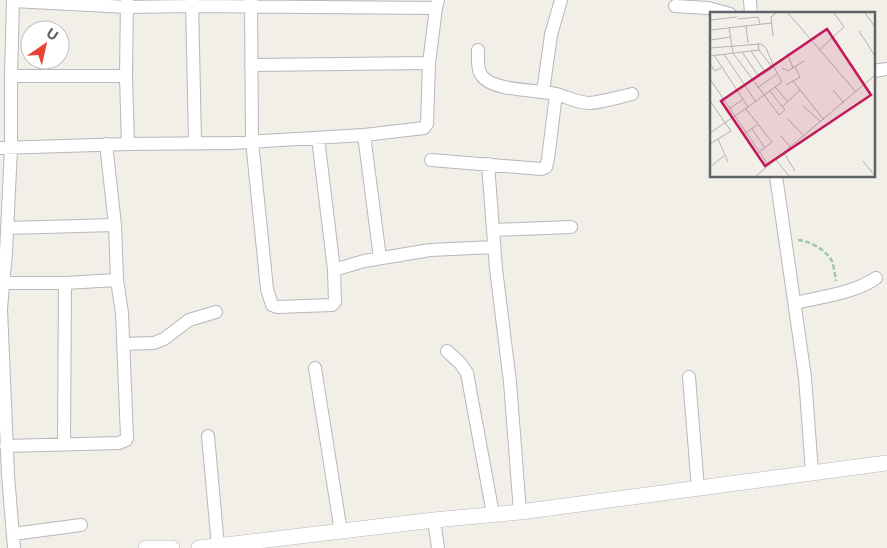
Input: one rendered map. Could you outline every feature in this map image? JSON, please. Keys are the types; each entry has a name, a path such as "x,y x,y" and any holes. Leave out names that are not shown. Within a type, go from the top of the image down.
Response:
{"street":[{"path":"432,160 542,169 546,167 548,159 551,35 561,0"},
{"path":"6,149 106,144 232,143 364,135 424,128 427,124 429,63 437,4 127,4 13,1 11,76 6,149 7,228 1,309 6,446 14,548"},
{"path":"192,3 195,142"},
{"path":"127,4 126,76 128,144"},
{"path":"251,4 252,141 267,289 272,305 277,307 332,305 336,298 318,138"},
{"path":"675,6 708,8 723,12"},
{"path":"478,50 479,71 482,78 499,86 550,93 574,101 590,103 632,94"},
{"path":"251,65 429,63"},
{"path":"874,71 887,68"},
{"path":"11,76 126,76"},
{"path":"364,135 380,258"},
{"path":"6,446 119,442 126,440 128,433 124,344 117,280 115,225 106,144"},
{"path":"488,164 494,247 510,382 520,512"},
{"path":"776,178 805,377 812,472"},
{"path":"7,228 115,225"},
{"path":"493,230 570,227"},
{"path":"334,270 364,261 430,250 494,247"},
{"path":"795,303 839,293 869,283 876,278"},
{"path":"3,283 65,283 117,280"},
{"path":"64,443 65,283"},
{"path":"124,344 154,343 164,339 189,320 216,312"},
{"path":"447,351 460,363 467,373 493,514"},
{"path":"315,368 341,532"},
{"path":"688,377 698,488"},
{"path":"208,436 218,546"},
{"path":"199,548 250,545 434,520 520,512 887,463"},
{"path":"434,520 438,548"},
{"path":"13,534 81,525"},
{"path":"152,548 172,548"}],"path":[{"path":"786,241 800,240 822,250 832,261 839,293"}]}
